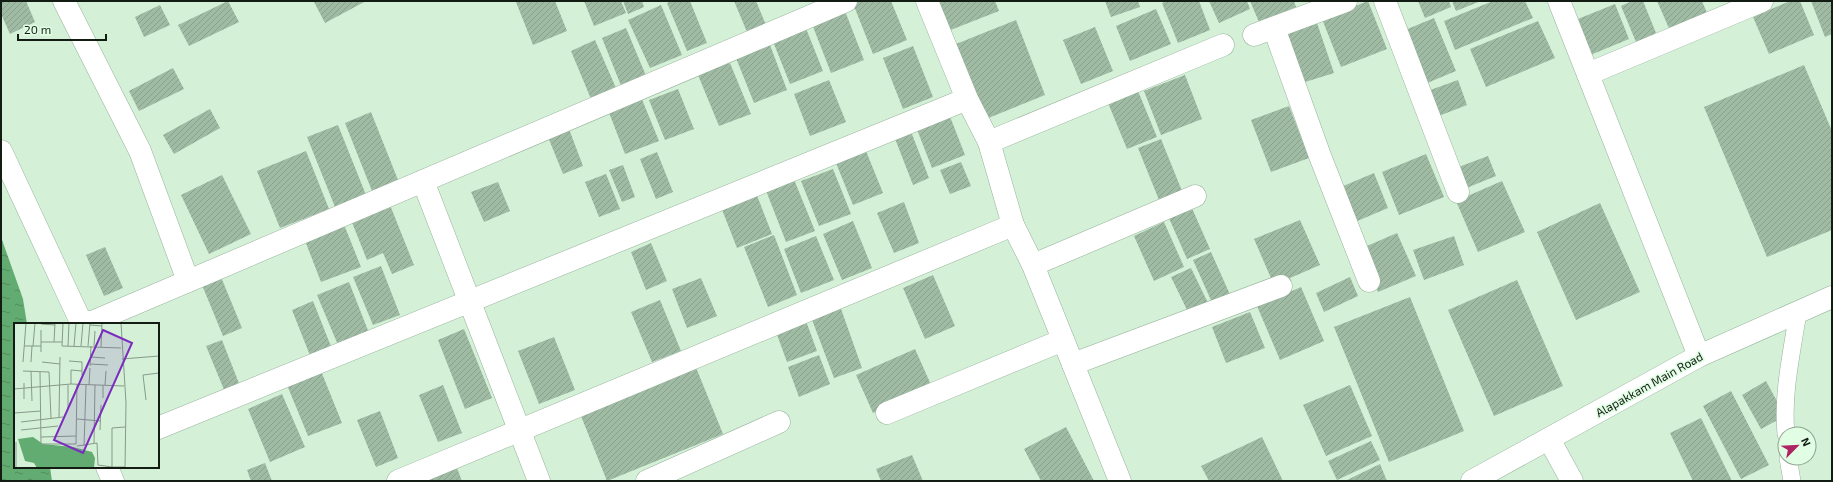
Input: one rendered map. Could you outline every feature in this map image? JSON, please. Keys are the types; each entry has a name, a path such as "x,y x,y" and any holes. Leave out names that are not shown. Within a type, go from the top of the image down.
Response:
{"street":[{"path":"64,1 140,151 188,281"},
{"path":"1,151 81,322 92,322 846,1"},
{"path":"927,1 967,99 989,142 1013,225 1032,265 1120,481"},
{"path":"1346,1 1264,31 1320,156 1369,281"},
{"path":"1385,1 1458,192"},
{"path":"1558,1 1699,356"},
{"path":"1588,74 1762,1"},
{"path":"989,142 1223,45"},
{"path":"159,428 967,99"},
{"path":"424,181 539,481"},
{"path":"1032,265 1195,196"},
{"path":"398,481 1013,225"},
{"path":"1073,364 1281,286"},
{"name":"Alapakkam Main Road","path":"1472,481 1699,356 1832,297"},
{"path":"887,413 1063,340"},
{"path":"647,481 780,422"},
{"path":"1549,439 1572,481"},
{"path":"107,468 113,481"}],"lane":[{"path":"1785,426 1788,380 1798,312"},
{"path":"1789,466 1792,481"}],"water":[{"path":"1,237 23,299 27,323 14,323 14,468 50,468 52,481 1,481"}],"building":[{"path":"1,1 26,1 35,22 10,34 1,14"},
{"path":"228,1 239,22 189,46 178,25"},
{"path":"366,1 325,23 314,2"},
{"path":"555,1 567,31 533,45 516,2"},
{"path":"584,1 621,1 626,13 594,26"},
{"path":"623,1 642,1 644,7 628,14"},
{"path":"672,1 690,1 707,43 687,51 667,3"},
{"path":"734,1 756,1 766,25 747,32"},
{"path":"852,1 891,1 907,40 873,54"},
{"path":"936,1 995,1 999,11 948,31"},
{"path":"1105,1 1138,1 1140,7 1111,17"},
{"path":"1166,1 1199,1 1210,30 1178,43 1162,3"},
{"path":"1209,1 1247,1 1250,9 1219,23"},
{"path":"1250,1 1294,1 1296,7 1259,22"},
{"path":"1368,1 1387,49 1341,67 1322,19"},
{"path":"1418,1 1449,1 1451,7 1425,18"},
{"path":"1452,1 1481,1 1456,11"},
{"path":"1493,1 1525,1 1533,18 1455,50 1444,21"},
{"path":"1632,1 1643,1 1656,33 1636,42 1621,6"},
{"path":"1657,1 1702,1 1710,20 1672,35"},
{"path":"1790,1 1800,1 1814,35 1769,54 1753,17"},
{"path":"1811,1 1832,1 1832,34 1825,37"},
{"path":"1615,4 1629,39 1588,56 1573,21"},
{"path":"160,5 170,25 144,37 135,17"},
{"path":"661,5 682,55 650,68 628,20"},
{"path":"1156,9 1171,44 1130,61 1116,26"},
{"path":"845,11 864,60 831,73 812,24"},
{"path":"1434,18 1456,71 1420,86 1398,33"},
{"path":"1016,20 1045,95 986,119 956,44"},
{"path":"1538,21 1555,58 1486,87 1470,49"},
{"path":"1317,23 1334,73 1302,83 1285,34"},
{"path":"805,26 823,71 790,84 772,39"},
{"path":"1095,27 1113,71 1081,84 1063,40"},
{"path":"626,28 647,78 622,88 602,38"},
{"path":"595,40 616,88 591,99 571,51"},
{"path":"770,45 787,90 754,103 736,58"},
{"path":"913,46 933,97 903,109 883,58"},
{"path":"730,63 751,114 719,126 698,75"},
{"path":"1804,65 1832,131 1832,230 1767,257 1704,107"},
{"path":"173,68 184,89 139,111 129,91"},
{"path":"1185,75 1202,119 1161,135 1144,91"},
{"path":"829,80 846,122 810,136 794,94"},
{"path":"1458,80 1467,105 1431,119 1422,93"},
{"path":"678,89 694,129 665,140 649,100"},
{"path":"1138,91 1157,137 1127,149 1108,103"},
{"path":"641,97 659,141 625,154 608,110"},
{"path":"1289,106 1309,158 1271,172 1251,120"},
{"path":"210,109 220,128 174,154 163,135"},
{"path":"371,112 398,180 372,191 345,123"},
{"path":"949,114 965,155 932,168 916,127"},
{"path":"338,125 366,195 335,207 307,137"},
{"path":"569,129 583,166 563,174 548,137"},
{"path":"910,129 929,178 913,185 894,136"},
{"path":"1161,139 1182,191 1159,200 1138,148"},
{"path":"306,151 329,209 280,228 257,171"},
{"path":"866,151 883,193 853,205 836,163"},
{"path":"657,152 673,192 656,199 640,159"},
{"path":"1426,154 1444,197 1399,215 1382,172"},
{"path":"1488,156 1496,176 1464,189 1456,168"},
{"path":"961,162 971,186 950,194 940,170"},
{"path":"623,165 635,197 622,202 609,170"},
{"path":"833,169 851,214 819,226 801,181"},
{"path":"1374,173 1388,208 1355,222 1341,187"},
{"path":"606,174 620,209 599,217 585,182"},
{"path":"222,175 251,234 209,254 181,195"},
{"path":"793,177 815,231 786,242 765,188"},
{"path":"1502,181 1525,232 1478,252 1456,201"},
{"path":"498,182 510,211 484,222 471,192"},
{"path":"756,193 772,234 737,248 721,207"},
{"path":"904,202 919,243 894,253 877,213"},
{"path":"1600,203 1640,292 1576,320 1537,232"},
{"path":"390,205 414,265 392,274 383,253 367,260 351,220"},
{"path":"1191,206 1210,249 1187,259 1168,216"},
{"path":"1300,220 1320,265 1274,285 1254,239"},
{"path":"853,221 872,268 842,280 823,234"},
{"path":"343,222 361,267 321,282 304,238"},
{"path":"1164,222 1184,267 1154,281 1134,236"},
{"path":"1397,233 1416,276 1378,292 1360,249"},
{"path":"774,235 797,295 768,307 744,247"},
{"path":"816,236 834,280 801,293 784,249"},
{"path":"1454,236 1464,265 1424,280 1413,250"},
{"path":"651,243 667,281 646,290 631,252"},
{"path":"105,247 123,288 104,296 86,255"},
{"path":"1211,252 1232,299 1214,307 1193,260"},
{"path":"381,266 400,315 373,325 353,277"},
{"path":"1191,268 1210,307 1190,316 1171,277"},
{"path":"933,275 955,326 925,339 903,288"},
{"path":"221,277 242,328 223,336 202,285"},
{"path":"1350,277 1358,296 1324,312 1316,293"},
{"path":"701,278 717,316 687,328 672,289"},
{"path":"1517,280 1563,386 1494,416 1448,310"},
{"path":"349,282 369,333 338,345 317,295"},
{"path":"1301,287 1324,341 1280,360 1257,306"},
{"path":"1410,297 1464,431 1389,462 1334,327"},
{"path":"660,300 681,351 652,362 631,312"},
{"path":"313,301 334,354 313,363 292,310"},
{"path":"840,306 862,368 834,378 811,317"},
{"path":"1250,312 1265,348 1226,363 1212,327"},
{"path":"806,321 817,351 787,362 776,332"},
{"path":"464,329 492,398 465,409 438,340"},
{"path":"554,337 575,390 539,404 518,351"},
{"path":"222,340 242,391 227,397 206,346"},
{"path":"915,349 932,387 873,413 856,375"},
{"path":"819,355 830,384 799,397 788,367"},
{"path":"695,365 723,434 607,481 579,411"},
{"path":"321,371 342,423 308,436 287,385"},
{"path":"1766,381 1785,416 1761,429 1742,395"},
{"path":"443,385 462,433 438,442 419,395"},
{"path":"1350,385 1372,436 1326,456 1303,405"},
{"path":"1731,391 1769,465 1741,479 1703,406"},
{"path":"282,394 305,447 270,462 248,409"},
{"path":"380,411 398,458 376,467 357,420"},
{"path":"1701,418 1732,481 1693,481 1670,433"},
{"path":"1066,427 1094,481 1041,481 1024,449"},
{"path":"1262,437 1283,481 1209,481 1201,466"},
{"path":"1371,441 1380,460 1337,480 1328,461"},
{"path":"912,455 923,481 881,481 876,469"},
{"path":"265,463 272,481 251,481 247,470"},
{"path":"1380,464 1387,481 1345,481"},
{"path":"457,468 462,481 430,481 430,479"}]}
